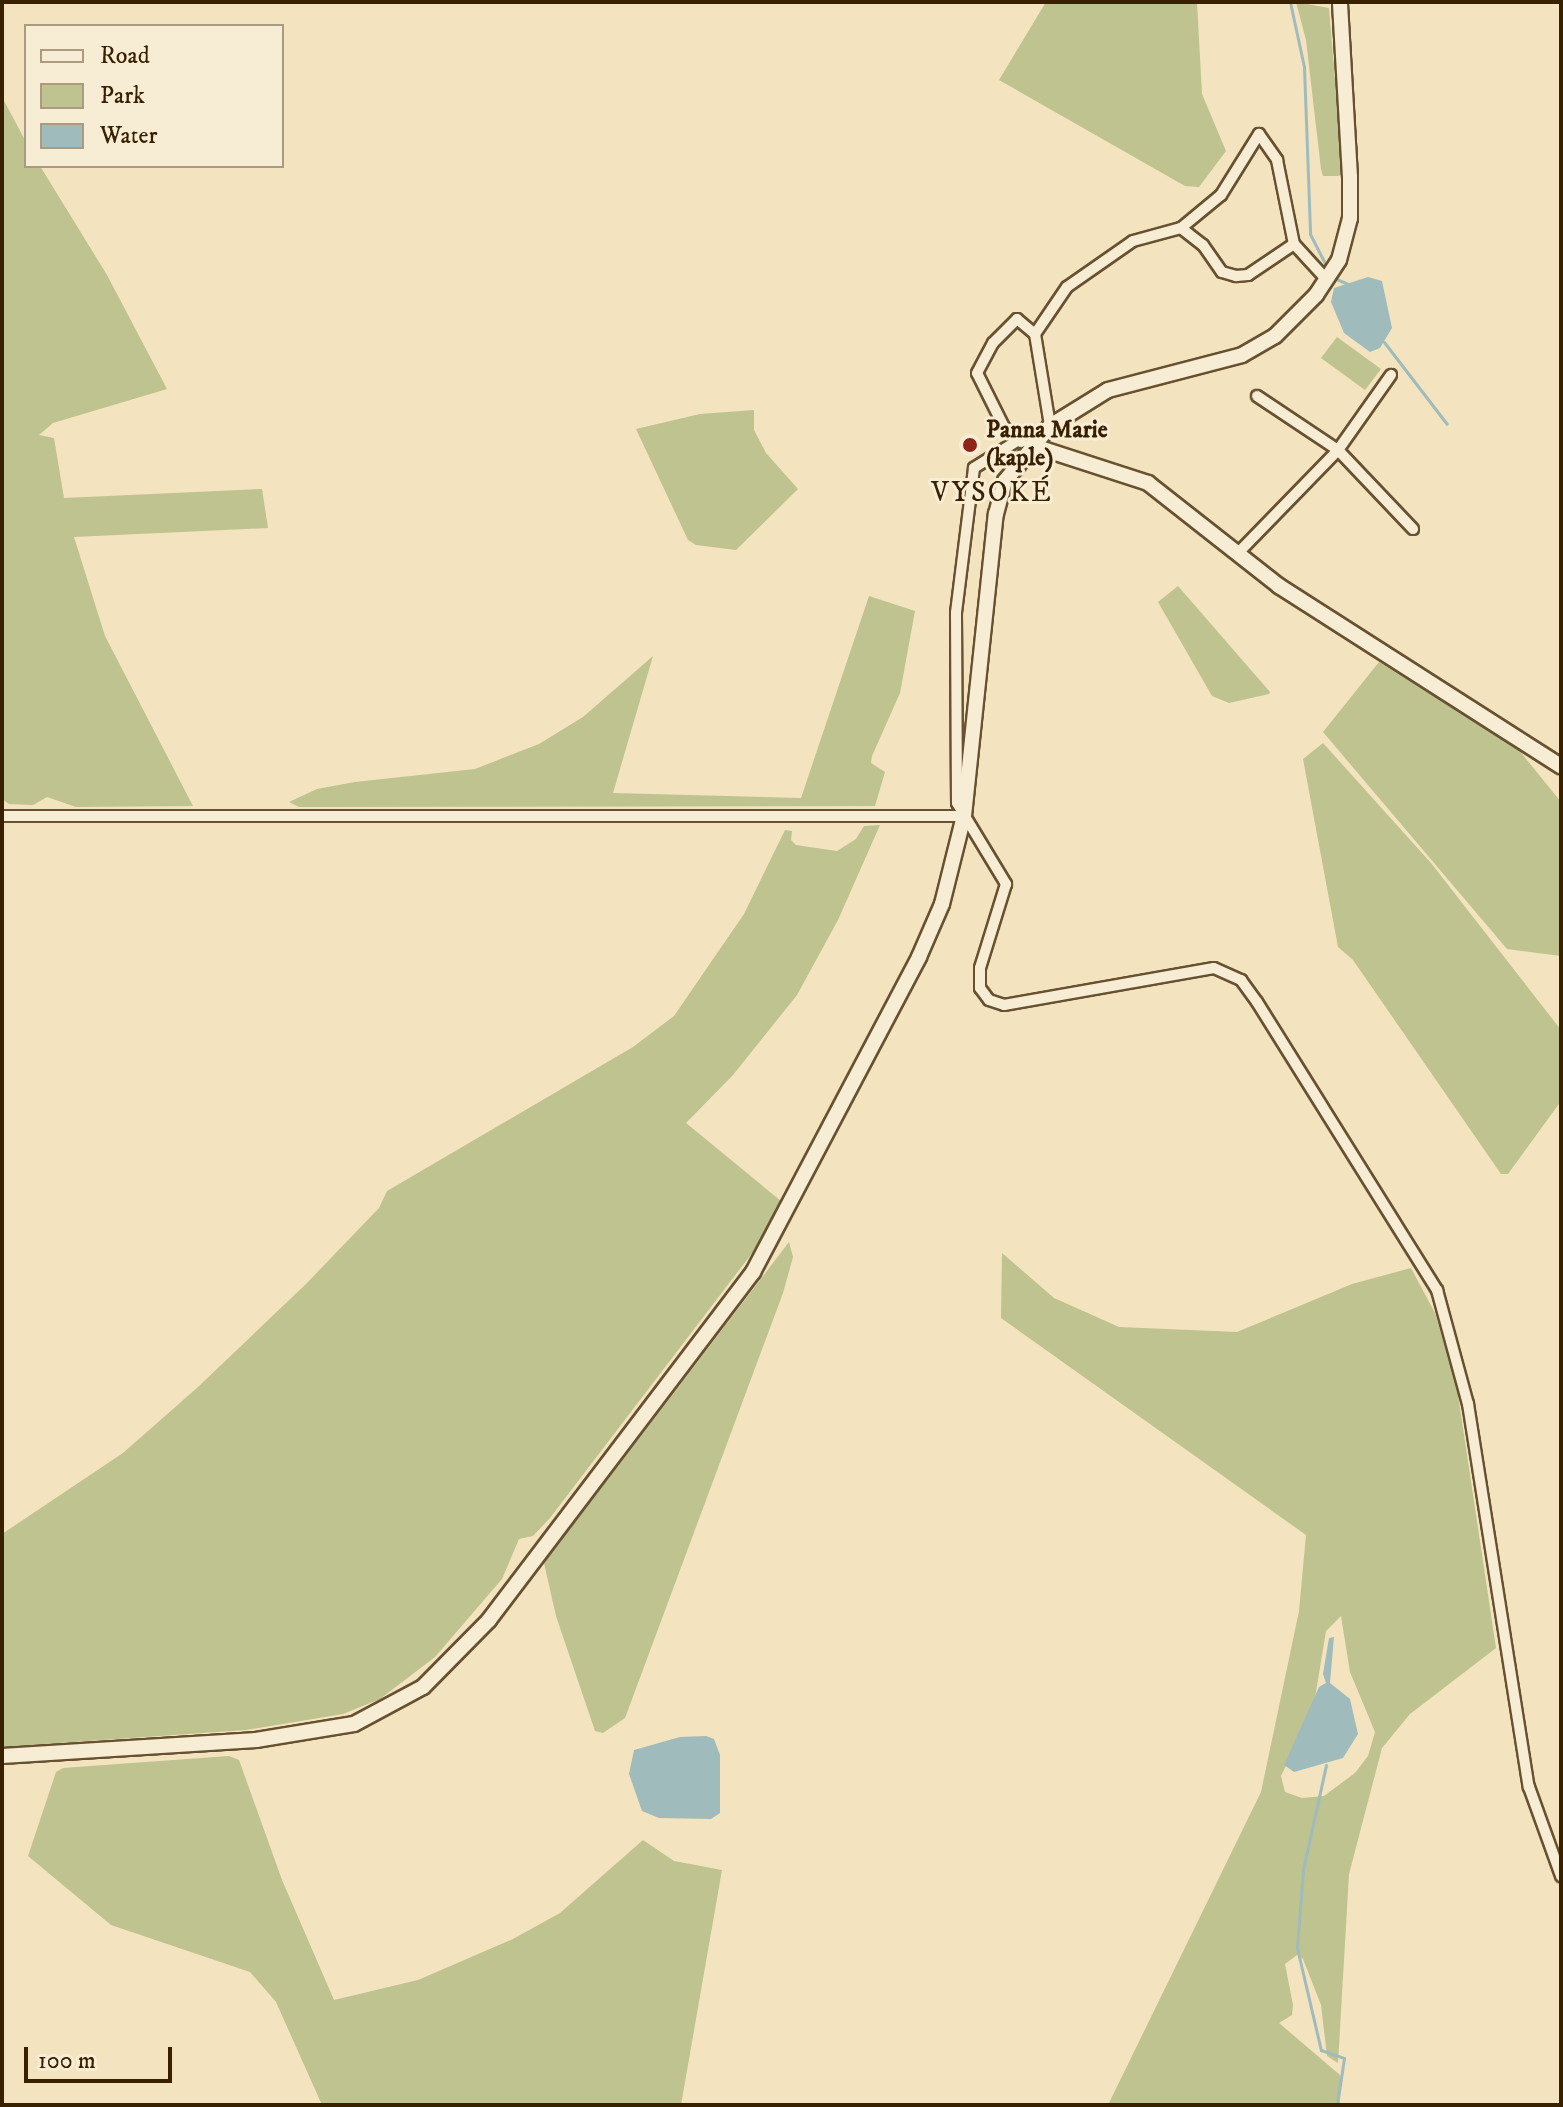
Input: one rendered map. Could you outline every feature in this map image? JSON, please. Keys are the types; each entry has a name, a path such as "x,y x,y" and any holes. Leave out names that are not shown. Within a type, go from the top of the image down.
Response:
{"main road":[{"path":"2,1756 321,1732 386,1711 423,1687 460,1652 743,1285 779,1228 919,957 942,904 964,816 996,514 1005,481 1024,443 1108,390 1242,355 1291,324 1339,260 1350,218 1340,2"},
{"path":"1024,443 1148,483 1279,586 1561,766"}],"street":[{"path":"1035,334 1058,295 1097,264 1133,241 1181,228 1221,195 1250,140 1259,134 1277,160 1294,244 1327,280"},
{"path":"1181,228 1203,245 1222,272 1236,276 1248,275 1294,244"},
{"path":"1050,426 1035,334 1024,322 1010,321 977,373 1024,443 974,468 969,487 956,613 957,803 1006,884 980,968 980,988 989,1000 1004,1005 1214,968 1241,980 1432,1280 1452,1332 1468,1404 1529,1787 1561,1876"},
{"path":"1238,553 1338,450 1391,375"},
{"path":"1257,396 1338,450 1413,529"},
{"path":"2,816 964,816"}],"green space":[{"path":"1046,2 1197,2 1202,94 1226,151 1199,187 1185,186 999,80"},
{"path":"1296,2 1329,8 1343,174 1338,176 1323,176 1321,169 1306,40"},
{"path":"2,97 24,138 24,168 41,168 107,275 167,389 53,423 39,435 54,438 64,498 262,489 268,528 74,537 105,636 193,806 76,807 47,797 33,805 9,804 2,799"},
{"path":"1337,337 1381,369 1365,390 1321,358"},
{"path":"754,410 754,430 766,453 798,489 736,550 696,545 688,540 636,429 700,414"},
{"path":"1178,586 1269,694 1229,703 1212,696 1158,602"},
{"path":"869,596 915,611 900,693 872,756 871,763 885,772 875,806 299,807 289,802 317,789 355,782 475,769 539,744 583,717 653,656 613,793 801,798"},
{"path":"1379,662 1518,749 1561,802 1561,956 1507,949 1323,732"},
{"path":"1323,743 1431,863 1561,1030 1561,1101 1508,1174 1501,1174 1353,960 1338,947 1303,759"},
{"path":"880,825 838,920 797,995 733,1075 686,1123 781,1201 759,1244 550,1518 533,1536 519,1539 502,1579 435,1657 380,1699 343,1714 246,1730 2,1747 2,1534 123,1453 198,1387 306,1284 379,1208 387,1191 633,1047 674,1016 744,914 785,830 792,831 791,840 796,845 837,851 856,839 864,826"},
{"path":"789,1242 793,1257 783,1293 625,1718 603,1733 595,1731 556,1616 544,1563"},
{"path":"1002,1253 1054,1298 1119,1327 1237,1332 1352,1284 1411,1268 1435,1313 1457,1388 1496,1648 1410,1714 1382,1748 1349,1874 1338,2063 1327,2056 1321,2005 1303,1959 1297,1955 1285,1964 1292,2015 1279,2023 1340,2075 1340,2105 1108,2105 1261,1792 1299,1611 1306,1535 1001,1318","holes":["1341,1616 1350,1672 1375,1732 1368,1756 1355,1773 1324,1796 1302,1798 1285,1792 1281,1776 1313,1710 1326,1631"]},
{"path":"229,1756 239,1760 282,1880 334,2000 418,1980 513,1939 560,1913 643,1840 674,1861 722,1870 681,2105 322,2105 276,2002 250,1972 111,1925 28,1856 56,1772 63,1768"}],"water":[{"path":"1368,277 1382,281 1392,328 1380,348 1370,352 1344,333 1331,302 1334,288"},
{"path":"1334,1637 1330,1683 1350,1699 1358,1734 1343,1758 1294,1772 1284,1765 1319,1687 1326,1683 1323,1674 1329,1638"},
{"path":"706,1736 714,1739 720,1755 720,1813 711,1819 659,1818 642,1811 629,1774 634,1750 680,1737"}],"waterway":[{"path":"1290,2 1304,67 1310,234 1327,268"},
{"path":"1334,278 1348,284"},
{"path":"1384,342 1447,424"},
{"path":"1326,1765 1303,1870 1297,1948 1321,2050 1344,2058 1337,2105"}],"place":[{"name":"Panna Marie (kaple)","path":"970,445"}],"district":[{"name":"VYSOKÉ","path":"992,493"}]}
